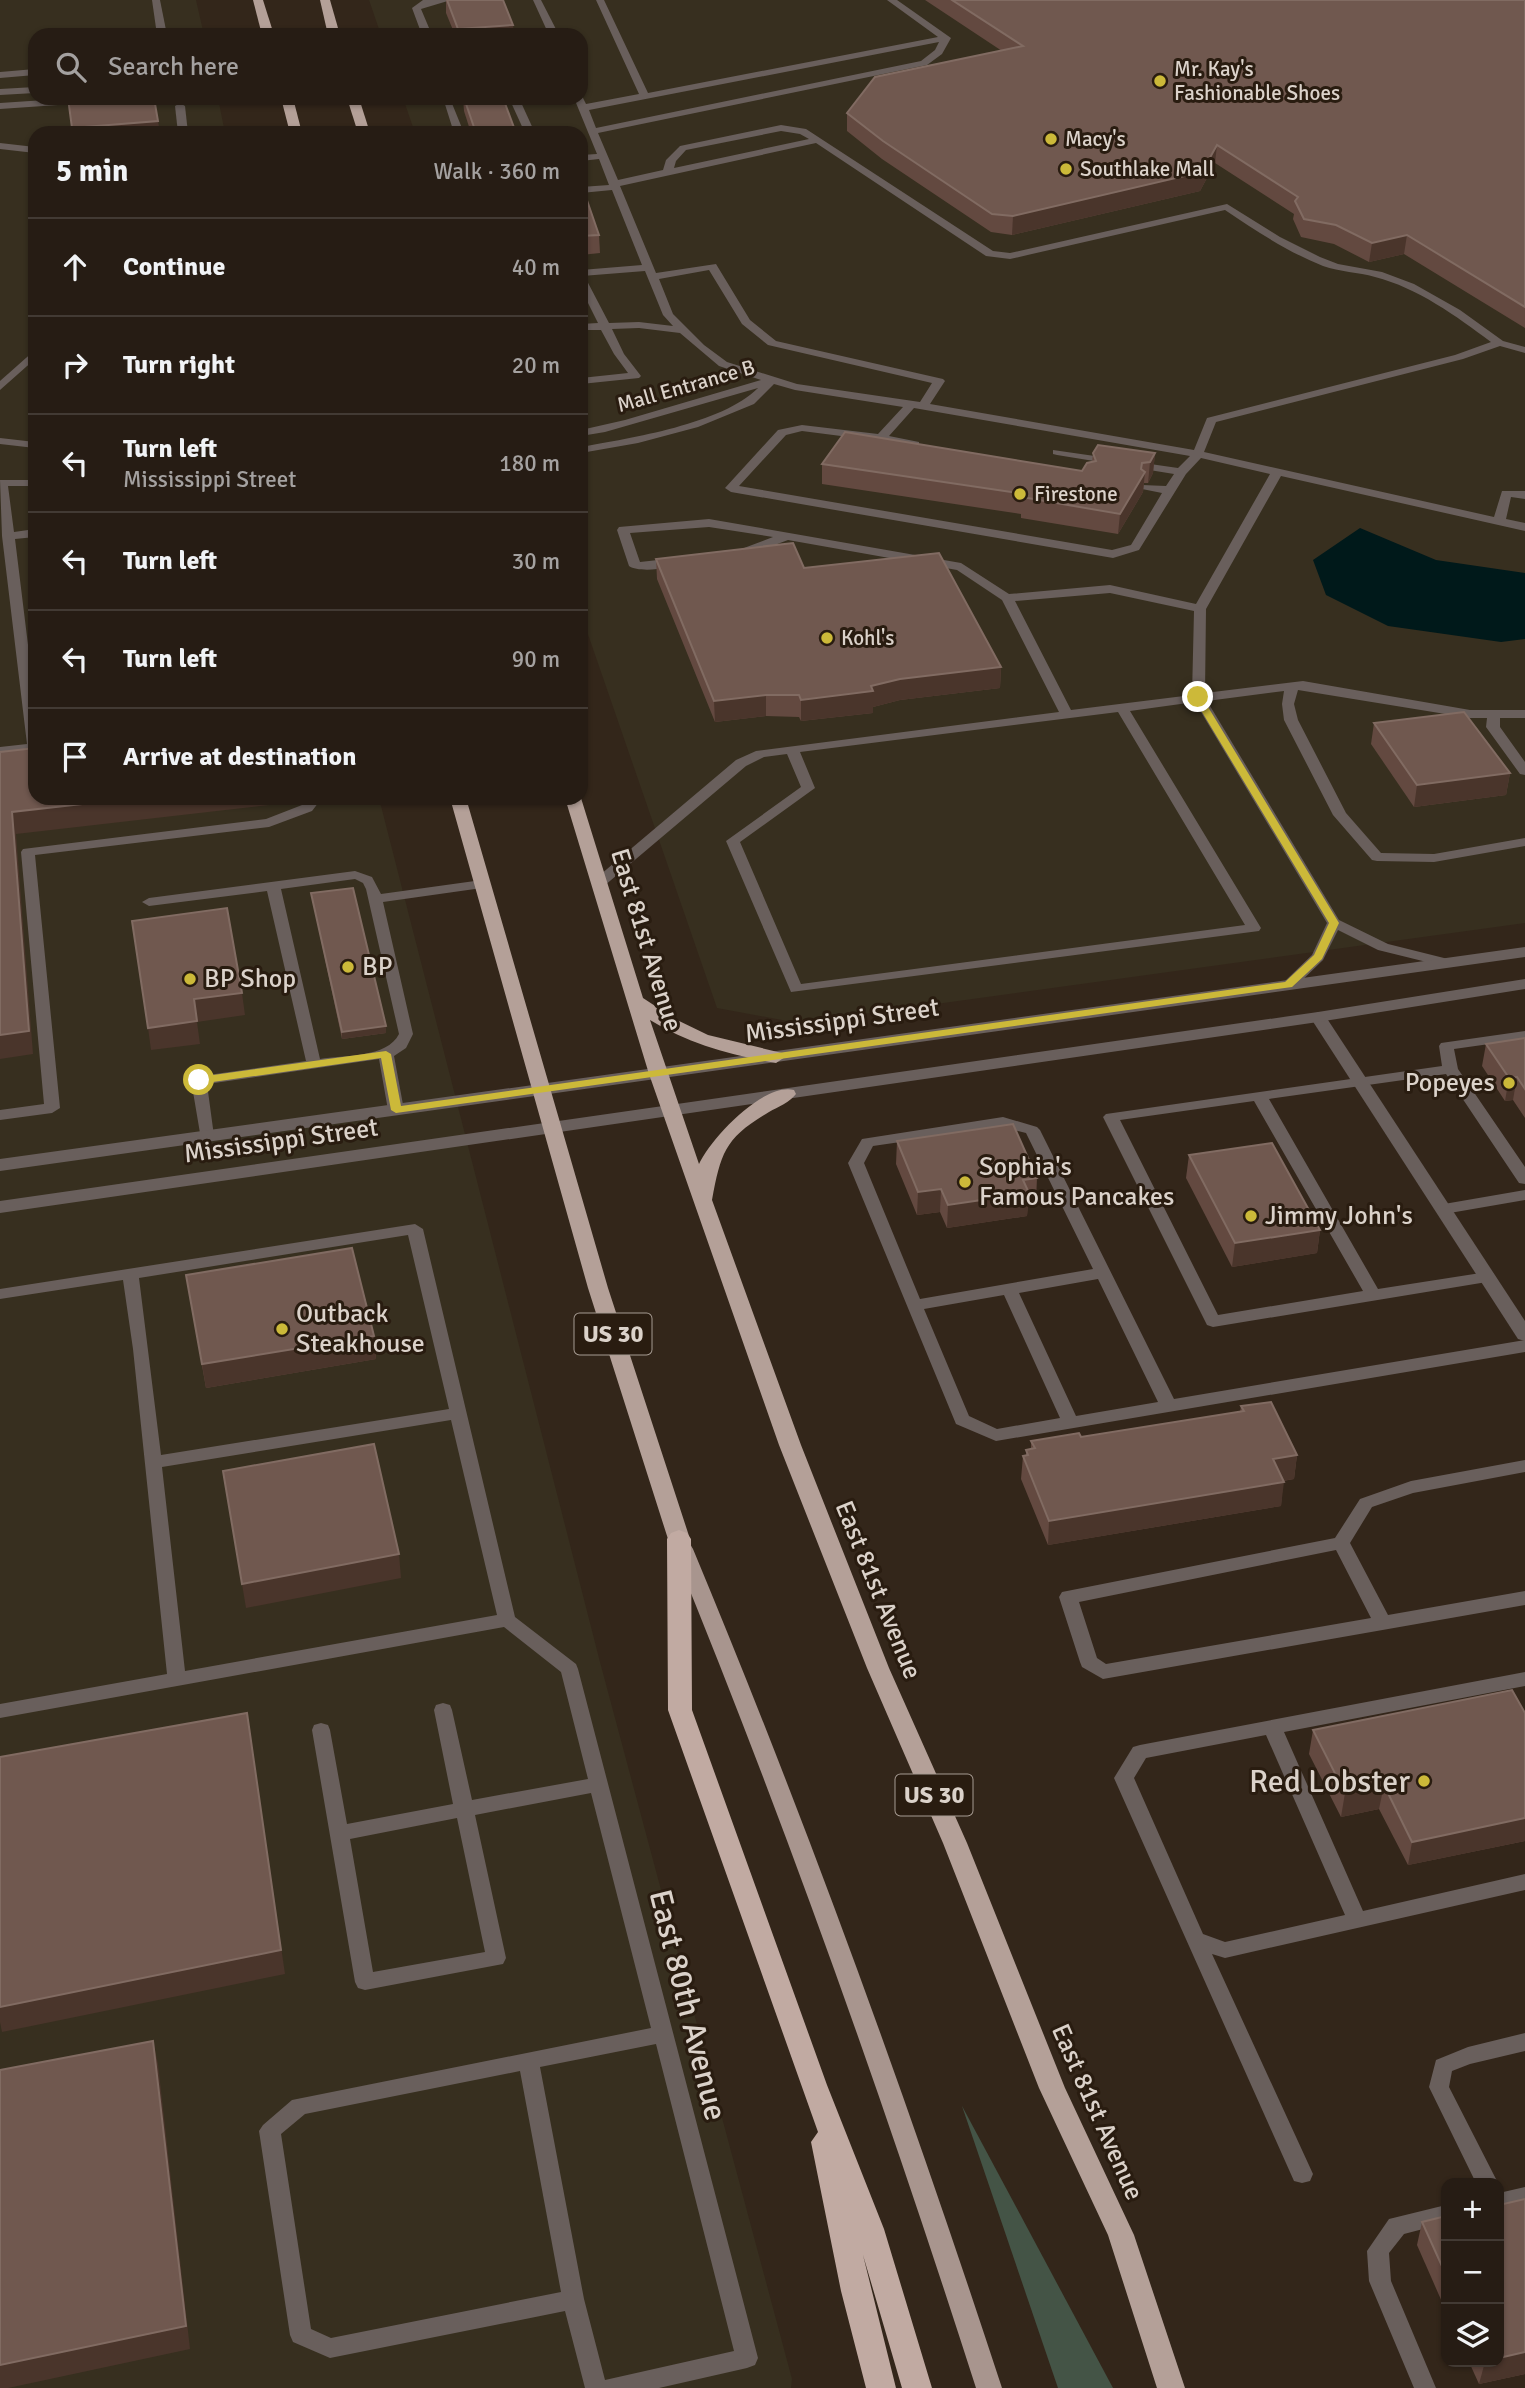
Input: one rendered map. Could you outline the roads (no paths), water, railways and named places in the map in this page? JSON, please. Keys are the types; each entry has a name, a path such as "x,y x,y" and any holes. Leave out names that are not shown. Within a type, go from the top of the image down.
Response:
{"highway":[{"path":"258,0 266,28"},
{"path":"325,0 332,28"},
{"path":"289,105 294,126"},
{"path":"355,105 362,126"},
{"name":"US 30","path":"460,805 630,1391 679,1539"},
{"name":"East 81st Avenue","path":"575,805 658,1074 790,1445 878,1668 960,1856 1052,2088 1121,2235 1171,2388"},
{"path":"635,1000 664,1023 687,1035 732,1050 776,1057"},
{"path":"702,1200 710,1160 729,1133 750,1115 787,1094"},
{"path":"679,1539 680,1710 730,1844 813,2085 870,2229 917,2388"},
{"path":"813,2085 856,2291 881,2388"}],"main road":[{"name":"US 30","path":"679,1539 746,1698 864,2013 989,2388"}],"street":[{"name":"Mississippi Street","path":"0,1165 1525,952"},
{"name":"Mississippi Street","path":"0,1207 1318,1017 1525,984"},
{"path":"1318,1017 1525,1335"}],"lane":[{"path":"156,0 161,28"},
{"path":"424,28 416,8 424,3 447,0"},
{"path":"537,0 551,28"},
{"path":"600,0 645,96"},
{"path":"891,0 946,38"},
{"path":"588,102 645,96 946,38"},
{"path":"593,131 924,63 939,52 946,38"},
{"path":"0,75 28,73"},
{"path":"0,92 28,90"},
{"path":"0,106 28,104"},
{"path":"448,105 456,126"},
{"path":"517,105 527,126"},
{"path":"582,105 668,314 723,364 770,381 1198,454 1525,527"},
{"path":"180,106 182,126"},
{"path":"668,172 671,160 683,148 781,128 803,131 990,254 1010,256 1227,207 1288,247 1327,264 1375,273 1416,288 1472,321 1499,343 1525,350"},
{"path":"588,189 818,140"},
{"path":"0,146 28,149"},
{"path":"588,157 603,156"},
{"path":"588,273 651,272 712,266 746,321 772,343 939,381 917,406 881,438"},
{"path":"588,292 619,354 635,376 588,380"},
{"path":"588,326 683,330"},
{"path":"935,448 802,428 782,432 732,488 1113,554 1135,547 1181,472 1198,454 1212,419 1459,357 1499,343"},
{"path":"0,387 28,360"},
{"name":"Mall Entrance B","path":"588,432 632,423 681,409 727,391 770,381"},
{"name":"Mall Entrance B","path":"588,449 694,425 750,402 770,381"},
{"path":"1067,432 1053,457 1181,472"},
{"path":"0,441 28,444"},
{"path":"1277,472 1200,610 1198,697 1334,923 1383,947 1447,962"},
{"path":"28,483 1,484 8,536 6,560 28,671"},
{"path":"1146,487 1169,491"},
{"path":"1499,522 1506,493 1525,495"},
{"path":"686,561 635,566 623,530 709,523 961,567 1007,598 1067,714"},
{"path":"8,536 28,534"},
{"path":"724,557 736,556 787,536"},
{"path":"1007,598 1110,589 1200,610"},
{"path":"599,883 741,763 761,754 1303,685 1471,714 1525,714"},
{"path":"1292,686 1288,704 1291,720 1340,815 1377,857 1434,858 1525,842"},
{"path":"792,749 808,788 733,841 796,989 1254,928 1121,707"},
{"path":"1494,714 1493,727 1525,771"},
{"path":"0,751 28,748"},
{"path":"0,1115 52,1108 28,852 269,823 309,805"},
{"path":"149,902 355,875 366,877 372,883 376,898 406,1034 401,1045 386,1054 199,1080 206,1136"},
{"path":"376,898 482,884"},
{"path":"273,886 314,1065"},
{"path":"1289,985 1318,957 1334,923"},
{"path":"1525,1035 1447,1046 1450,1069 1525,1179"},
{"path":"386,1054 396,1110"},
{"path":"1450,1069 1111,1117 1213,1321 1488,1277"},
{"path":"1259,1096 1373,1295"},
{"path":"1168,1405 1032,1130 1003,1122 867,1142 856,1163 962,1420 996,1435 1525,1346"},
{"path":"1444,1209 1525,1195"},
{"path":"0,1294 415,1229 507,1620 0,1712"},
{"path":"130,1273 177,1680"},
{"path":"915,1305 1103,1273"},
{"path":"1009,1289 1070,1422"},
{"path":"153,1462 459,1413"},
{"path":"1525,1466 1411,1487 1366,1503 1341,1543 1068,1597 1089,1662 1103,1672 1525,1598"},
{"path":"1341,1543 1383,1623"},
{"name":"East 80th Avenue","path":"507,1620 569,1669 747,2358 612,2388"},
{"path":"1302,2174 1125,1778 1140,1752 1524,1681"},
{"path":"321,1730 365,1982 496,1958 443,1710"},
{"path":"1272,1727 1357,1919"},
{"path":"338,1833 598,1784"},
{"path":"1196,1940 1225,1950 1525,1882"},
{"path":"573,2299 331,2348 300,2335 270,2131 299,2106 663,2034"},
{"path":"1484,2178 1439,2087 1443,2066 1468,2056 1525,2042"},
{"path":"528,2061 573,2299 596,2388"},
{"path":"1504,2201 1525,2196"},
{"path":"1425,2388 1380,2281 1378,2251 1397,2225 1441,2215"}],"water":[{"path":"1360,528 1436,560 1525,573 1525,639 1501,642 1388,626 1326,595 1313,560"}],"place":[{"name":"Mr. Kay's Fashionable Shoes","path":"1160,81"},
{"name":"Macy's","path":"1051,139"},
{"name":"Southlake Mall","path":"1066,169"},
{"name":"Firestone","path":"1020,494"},
{"name":"Kohl's","path":"827,638"},
{"name":"BP","path":"348,967"},
{"name":"BP Shop","path":"190,979"},
{"name":"Popeyes","path":"1509,1083"},
{"name":"Sophia's Famous Pancakes","path":"965,1182"},
{"name":"Jimmy John's","path":"1251,1216"},
{"name":"Outback Steakhouse","path":"282,1329"},
{"name":"Red Lobster","path":"1424,1781"}]}
